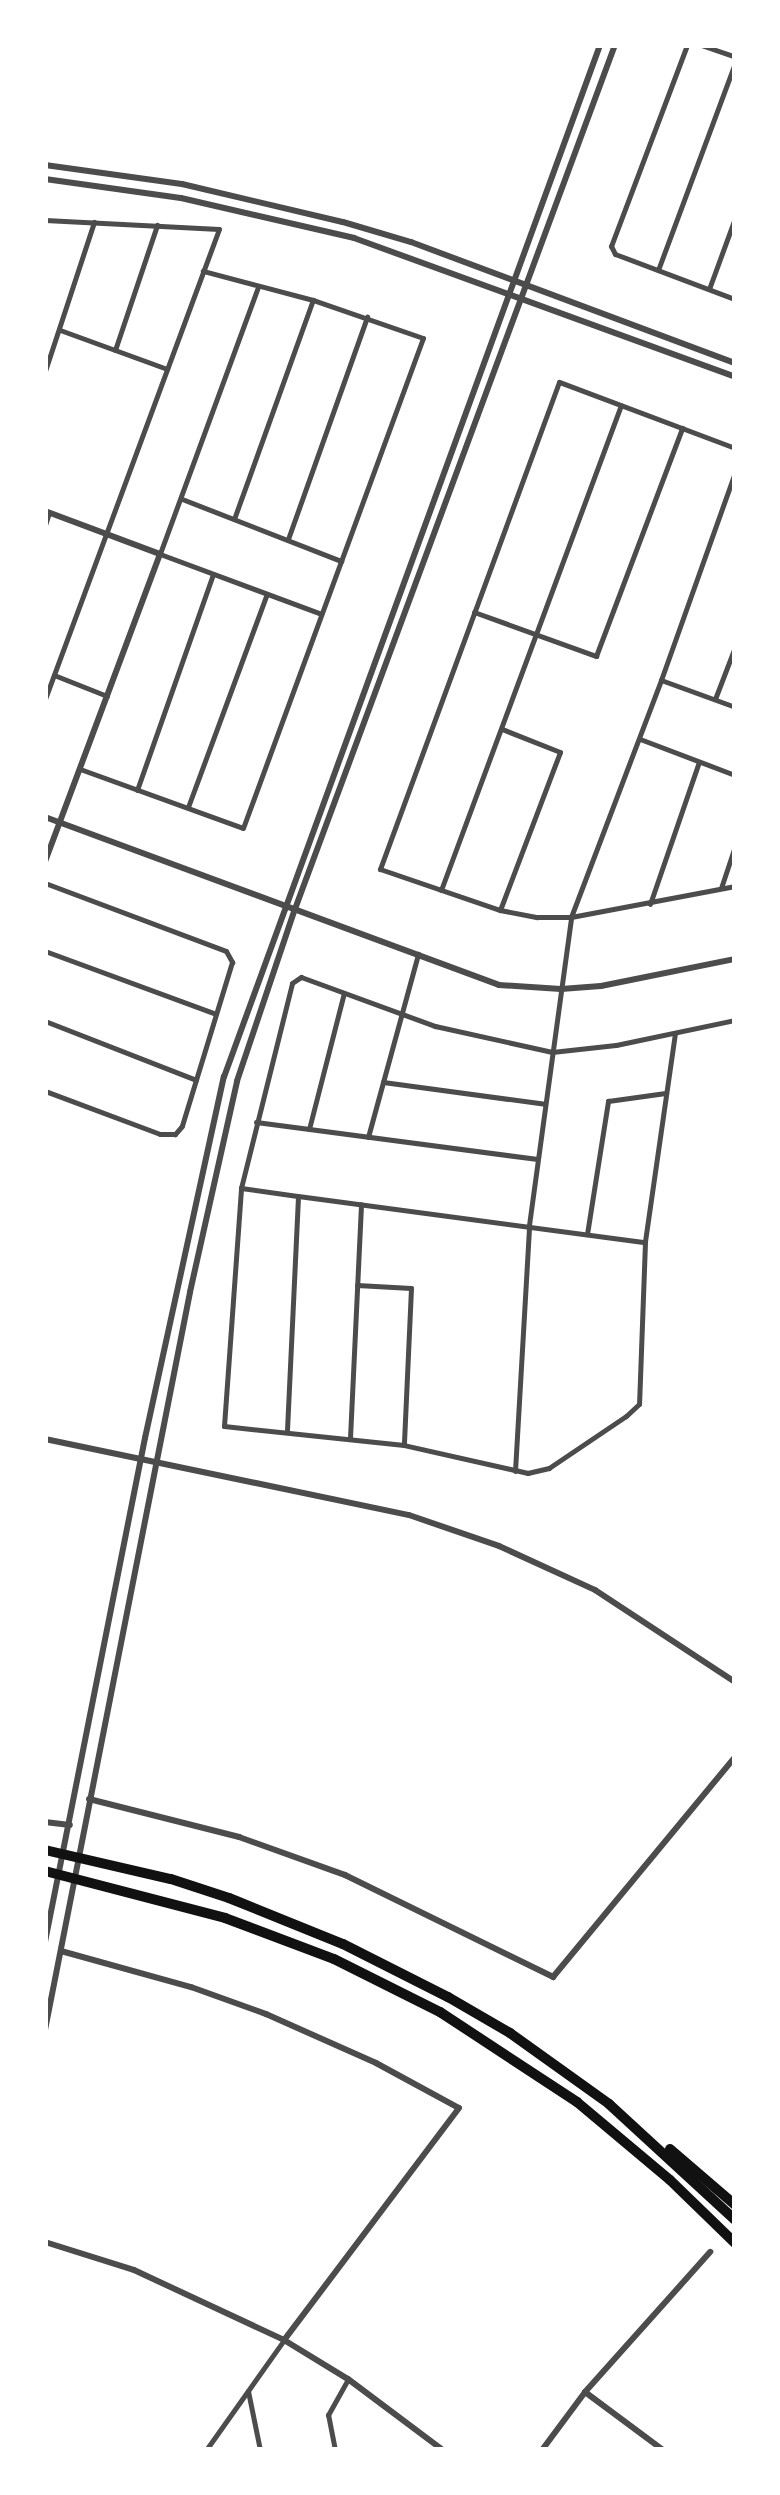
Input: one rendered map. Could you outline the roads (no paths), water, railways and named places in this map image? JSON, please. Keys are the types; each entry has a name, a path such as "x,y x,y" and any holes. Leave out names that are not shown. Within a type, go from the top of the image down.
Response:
{"highway":[{"path":"45,1850 171,1879 343,1944 510,2033 609,2104 735,2206"},
{"path":"45,1871 225,1918 334,1959 440,2012 577,2102 670,2180 735,2243"},
{"path":"609,2104 735,2220"}],"street":[{"path":"45,1942 142,1458 224,1077 600,45"},
{"path":"45,2030 88,1798 237,1081 295,909 614,45"},
{"path":"687,45 611,246 615,254 735,299"},
{"path":"658,270 735,60 701,45"},
{"path":"45,165 262,201 411,242 735,363"},
{"path":"45,179 266,215 354,238 735,377"},
{"path":"709,290 735,218"},
{"path":"45,220 220,229 45,700"},
{"path":"45,371 94,222"},
{"path":"115,350 158,225"},
{"path":"80,769 243,828 424,338 313,300 203,271"},
{"path":"45,862 258,286"},
{"path":"234,519 313,300"},
{"path":"288,540 367,317"},
{"path":"60,330 167,369"},
{"path":"735,448 559,382 380,869 500,910 571,917 735,886"},
{"path":"441,890 621,405"},
{"path":"474,612 596,656 682,428"},
{"path":"515,1471 528,1225 571,917 640,739 735,472"},
{"path":"182,499 341,561"},
{"path":"45,525 47,512 321,614"},
{"path":"137,790 213,574"},
{"path":"188,808 267,594"},
{"path":"716,699 735,647"},
{"path":"54,676 107,696"},
{"path":"661,680 735,706"},
{"path":"500,910 560,752 501,728"},
{"path":"640,739 735,775"},
{"path":"650,904 699,762"},
{"path":"45,817 500,985 561,989 601,986 735,958"},
{"path":"720,888 735,846"},
{"path":"45,883 226,951 232,962 182,1126 174,1134 160,1134 45,1091"},
{"path":"45,951 216,1014"},
{"path":"368,1137 418,954"},
{"path":"675,1032 644,1242 639,1404 549,1468 515,1471 404,1445 224,1426 241,1188 292,984 301,977 435,1026 552,1052 735,1020"},
{"path":"308,1129 344,992"},
{"path":"45,1021 196,1080"},
{"path":"382,1082 545,1104"},
{"path":"587,1234 608,1101 666,1093"},
{"path":"256,1122 538,1159"},
{"path":"241,1188 644,1242"},
{"path":"287,1430 298,1196"},
{"path":"350,1438 362,1204"},
{"path":"357,1285 411,1288 404,1445"},
{"path":"45,1439 409,1515 500,1546 595,1590 735,1682"},
{"path":"88,1798 238,1836 345,1874 553,1977 735,1757"},
{"path":"45,1822 69,1830"},
{"path":"60,1951 191,1986 266,2014 376,2063 458,2108 206,2450"},
{"path":"45,2242 134,2270 284,2340 348,2379 444,2450"},
{"path":"542,2450 586,2392 710,2252"},
{"path":"335,2450 328,2415 348,2379"},
{"path":"248,2391 260,2450"},
{"path":"586,2392 663,2450"}]}
